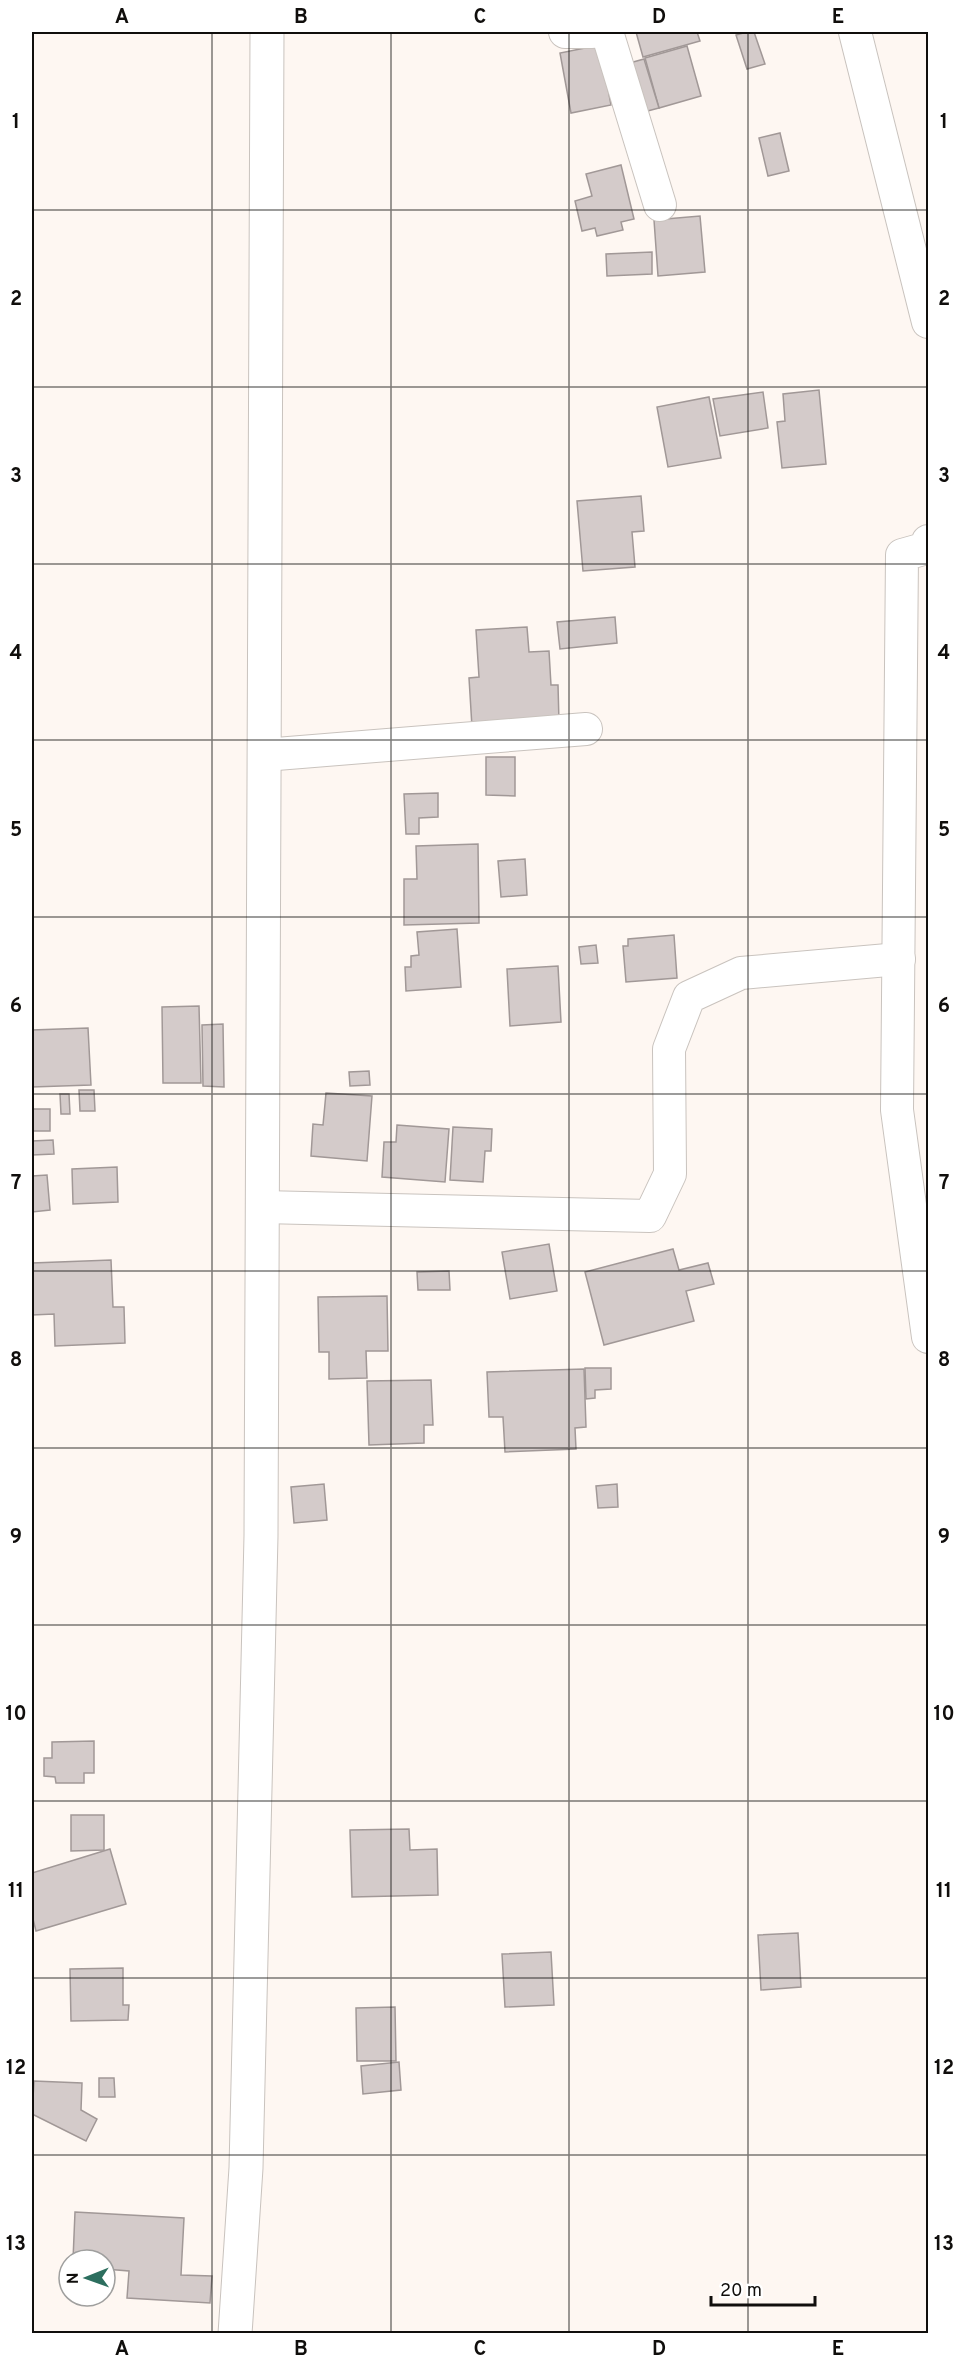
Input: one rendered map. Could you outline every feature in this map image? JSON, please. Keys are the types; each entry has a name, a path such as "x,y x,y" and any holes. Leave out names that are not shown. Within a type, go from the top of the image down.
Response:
{"street":[{"path":"235,2334 246,2168 261,1536 267,32"},
{"path":"565,32 592,32"},
{"path":"607,32 660,205"},
{"path":"855,32 928,322"},
{"path":"928,541 927,548 902,555 897,1110 928,1337"},
{"path":"264,756 586,729"},
{"path":"262,1207 650,1216 670,1174 669,1049 689,997 741,973 898,959"}],"building":[{"path":"636,32 697,32 700,41 643,57"},
{"path":"754,32 765,64 747,69 736,35"},
{"path":"600,45 611,105 571,113 560,53"},
{"path":"687,46 701,96 659,108 645,58"},
{"path":"644,59 659,108 640,113 626,64"},
{"path":"780,133 789,171 768,176 759,138"},
{"path":"621,165 634,219 621,222 623,230 597,236 595,228 582,231 575,201 592,196 586,174"},
{"path":"700,216 705,272 658,276 654,220"},
{"path":"652,252 652,274 607,276 606,254"},
{"path":"819,390 826,464 782,468 777,422 785,421 783,394"},
{"path":"763,392 768,428 720,436 713,399"},
{"path":"709,397 721,458 668,467 657,407"},
{"path":"641,496 644,531 632,532 635,567 583,571 577,501"},
{"path":"615,617 617,643 560,649 557,622"},
{"path":"527,627 529,652 549,651 551,685 558,685 559,722 472,727 469,678 479,677 476,630"},
{"path":"486,757 515,757 515,796 486,795"},
{"path":"438,793 438,817 419,818 419,834 406,834 404,794"},
{"path":"478,844 479,923 404,925 404,879 417,879 416,846"},
{"path":"525,859 527,895 501,897 498,861"},
{"path":"457,929 461,987 406,991 405,967 411,967 411,956 419,955 417,932"},
{"path":"674,935 677,978 626,982 623,946 628,946 628,939"},
{"path":"596,945 598,963 581,964 579,947"},
{"path":"558,966 561,1022 510,1026 507,969"},
{"path":"199,1006 201,1083 163,1083 162,1007"},
{"path":"223,1024 224,1087 203,1086 202,1025"},
{"path":"88,1028 91,1085 32,1087 32,1030"},
{"path":"369,1071 370,1085 350,1086 349,1072"},
{"path":"79,1090 94,1090 95,1111 80,1111"},
{"path":"326,1093 372,1096 367,1161 311,1156 313,1124 323,1125"},
{"path":"60,1094 69,1094 70,1114 61,1114"},
{"path":"32,1109 50,1109 50,1131 32,1131"},
{"path":"397,1125 449,1129 445,1182 382,1177 384,1142 396,1142"},
{"path":"453,1127 492,1129 491,1151 485,1151 483,1182 450,1180"},
{"path":"53,1140 54,1154 32,1155 32,1141"},
{"path":"117,1167 118,1202 73,1204 72,1169"},
{"path":"47,1175 50,1210 32,1212 32,1176"},
{"path":"549,1244 557,1291 510,1299 502,1252"},
{"path":"673,1249 679,1270 708,1263 714,1284 686,1291 694,1321 604,1345 585,1272"},
{"path":"111,1260 113,1307 124,1307 125,1343 55,1346 54,1314 32,1315 32,1263"},
{"path":"449,1271 450,1290 418,1290 417,1272"},
{"path":"387,1296 388,1351 366,1351 367,1378 329,1379 329,1352 319,1352 318,1297"},
{"path":"585,1368 611,1368 611,1389 595,1390 595,1398 586,1399"},
{"path":"584,1369 586,1427 575,1428 576,1449 505,1452 503,1417 489,1417 487,1372"},
{"path":"431,1380 433,1425 424,1425 424,1443 369,1445 367,1381"},
{"path":"324,1484 327,1520 294,1523 291,1487"},
{"path":"617,1484 618,1507 598,1508 596,1486"},
{"path":"94,1741 94,1773 84,1773 84,1783 56,1783 55,1777 44,1776 44,1758 52,1758 52,1742"},
{"path":"71,1815 104,1815 104,1850 71,1851"},
{"path":"409,1829 410,1850 437,1849 438,1895 352,1897 350,1830"},
{"path":"110,1849 126,1904 36,1931 32,1915 32,1873"},
{"path":"798,1933 801,1987 761,1990 758,1935"},
{"path":"551,1952 554,2005 505,2007 502,1954"},
{"path":"123,1968 123,2005 129,2005 128,2020 71,2021 70,1969"},
{"path":"395,2007 396,2061 357,2061 356,2008"},
{"path":"399,2062 401,2090 363,2094 361,2066"},
{"path":"99,2078 114,2078 115,2097 99,2097"},
{"path":"34,2081 82,2083 81,2110 97,2119 86,2141 32,2114"},
{"path":"75,2212 184,2218 181,2275 212,2276 210,2303 127,2298 129,2271 117,2270 117,2248 74,2248"}]}
